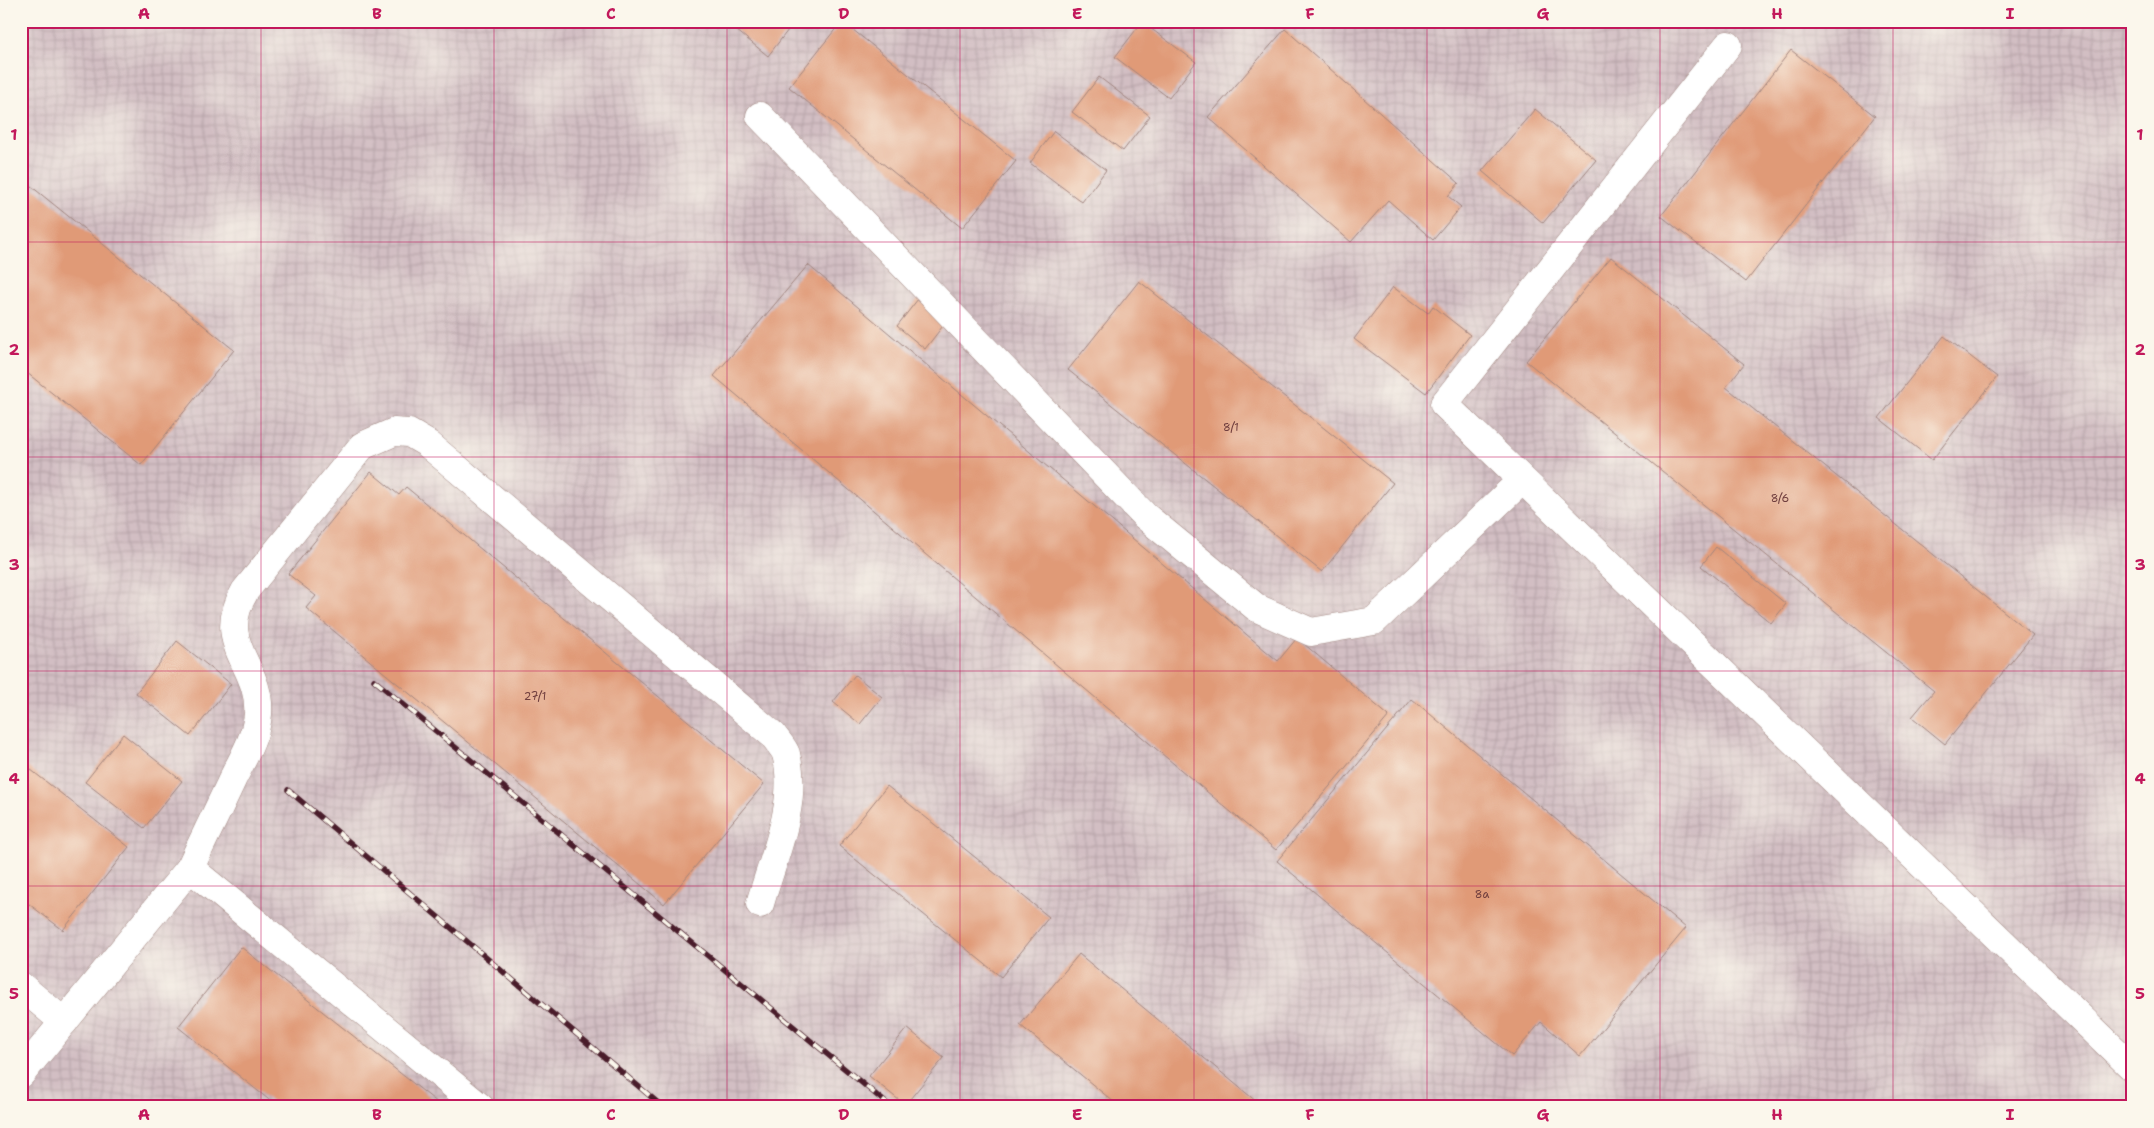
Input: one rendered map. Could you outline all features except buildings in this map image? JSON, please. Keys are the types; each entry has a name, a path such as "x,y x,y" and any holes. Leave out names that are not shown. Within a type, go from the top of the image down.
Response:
{"street":[{"path":"1728,45 1444,404 2133,1068"},
{"path":"760,116 1145,516 1257,608 1311,632 1374,622 1522,480"},
{"path":"21,1074 190,868 252,739 258,715 258,696 235,639 238,604 245,591 362,446 394,432 409,433 428,444 773,735 785,752 789,795 786,816 760,904"},
{"path":"190,868 480,1107"},
{"path":"21,986 64,1022"}],"shaded area":[{"path":"21,21 2133,21 2133,1107 21,1107"}],"railway":[{"path":"374,680 891,1107"},
{"path":"288,790 663,1107"}]}
